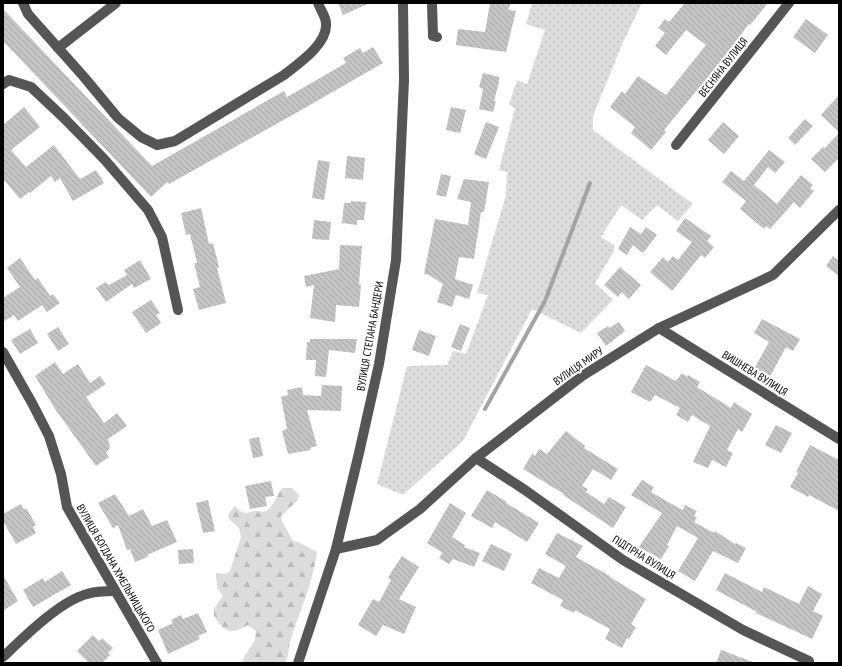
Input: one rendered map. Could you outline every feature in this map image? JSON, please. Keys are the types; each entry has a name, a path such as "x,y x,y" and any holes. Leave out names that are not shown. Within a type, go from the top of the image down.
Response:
{"street":[{"path":"23,3 28,14 118,118 140,137 157,145 175,141 284,75 300,62 324,38 326,23 318,3"},
{"path":"58,48 116,3"},
{"name":"ВУЛИЦЯ СТЕПАНА БАНДЕРИ","path":"298,663 336,549 360,453 379,364 396,260 404,80 403,3"},
{"path":"432,3 433,36 437,37"},
{"name":"ВЕСНЯНА ВУЛИЦЯ","path":"676,146 789,3"},
{"path":"6,82 31,87 105,160 148,210 162,238 178,310"},
{"name":"ВУЛИЦЯ МИРУ","path":"336,549 377,540 420,509 476,458 582,376 659,328 773,275 839,210"},
{"name":"ВИШНЕВА ВУЛИЦЯ","path":"659,328 839,439"},
{"name":"ВУЛИЦЯ БОГДАНА ХМЕЛЬНИЦЬКОГО","path":"3,352 49,436 61,474 67,507 134,622 156,663"},
{"name":"ПІДГІРНА ВУЛИЦЯ","path":"476,458 525,490 623,560 743,630 809,661"},
{"path":"3,656 34,629 76,597 88,593 115,591"}],"green space":[{"path":"532,3 642,3 623,42 593,116 593,130 693,204 678,221 657,205 642,220 621,205 601,237 614,245 614,251 595,283 613,300 581,333 532,309 463,441 403,495 377,484 407,366 447,365 453,351 466,354 488,295 477,293 506,195 507,172 499,170 515,108 509,105 517,80 527,84 545,30 526,24"},
{"path":"283,488 292,488 299,495 298,500 281,516 282,521 293,541 317,552 315,564 309,587 290,642 288,656 285,663 242,663 244,657 255,640 256,631 248,625 235,631 227,630 218,623 214,612 215,607 223,596 217,588 216,573 226,574 230,571 241,537 239,528 228,518 229,513 235,506 243,513 266,511 272,506"}],"building":[{"path":"338,3 370,3 343,15"},
{"path":"490,3 511,3 508,10 516,11 506,52 456,45 458,29 485,32"},
{"path":"685,3 768,3 750,25 749,24 717,66 664,130 666,132 651,150 631,133 635,127 610,107 622,91 625,94 638,76 666,95 706,45 686,30 666,55 655,46 665,33 658,28 665,19 669,22"},
{"path":"3,9 152,166 284,91 287,97 346,63 343,58 360,48 363,53 373,47 383,63 169,184 167,182 151,197 3,41"},
{"path":"806,19 828,35 815,53 793,37"},
{"path":"483,73 499,77 493,112 479,109 483,89 479,87"},
{"path":"839,95 839,132 821,115"},
{"path":"24,107 40,127 11,150 26,167 54,145 80,179 96,170 104,183 73,201 60,178 55,182 51,176 20,199 3,179 3,125"},
{"path":"451,107 466,110 460,133 446,130"},
{"path":"805,119 813,126 795,145 788,138"},
{"path":"486,122 499,127 486,159 474,154"},
{"path":"723,122 739,136 724,154 708,140"},
{"path":"839,133 839,158 825,172 811,159 823,147 825,148"},
{"path":"769,150 785,162 775,173 768,167 754,185 777,204 801,175 813,185 810,188 814,191 800,208 794,202 770,229 766,226 764,229 740,209 746,201 722,182 731,171 744,181"},
{"path":"347,156 365,158 363,180 345,178"},
{"path":"318,160 330,162 324,200 312,198"},
{"path":"441,174 451,176 446,197 436,195"},
{"path":"464,179 489,182 484,212 481,212 474,259 459,257 455,279 473,285 469,299 456,295 452,307 437,302 443,284 429,275 424,274 435,219 468,225 471,202 457,199"},
{"path":"351,201 366,202 364,220 357,220 357,225 342,223 344,203 351,203"},
{"path":"201,208 209,244 213,243 219,267 217,268 226,303 199,310 193,289 200,287 194,263 197,263 190,234 186,235 181,213"},
{"path":"685,218 711,236 707,241 714,247 705,258 701,255 672,291 650,272 663,257 668,262 673,256 678,260 692,242 676,231"},
{"path":"314,220 331,222 329,240 312,239"},
{"path":"630,227 641,234 646,227 657,235 643,253 633,245 627,255 618,249"},
{"path":"340,245 362,246 359,307 336,305 335,322 310,318 314,285 306,287 304,276 339,269"},
{"path":"833,256 839,261 839,276 826,266"},
{"path":"20,258 35,280 38,278 50,296 53,294 60,303 47,312 42,305 18,321 14,315 3,322 3,298 20,287 7,268"},
{"path":"140,260 151,279 134,288 132,284 106,302 96,288 106,282 109,285 127,275 124,270"},
{"path":"620,267 641,285 629,299 622,292 618,297 604,285"},
{"path":"151,300 160,313 156,315 161,323 146,333 132,312"},
{"path":"762,319 800,339 793,351 786,347 768,380 753,371 769,342 754,333"},
{"path":"619,322 625,331 606,346 597,333 608,326 609,328"},
{"path":"460,324 470,328 461,351 451,347"},
{"path":"58,327 69,344 58,351 47,334"},
{"path":"30,329 38,343 20,354 11,340"},
{"path":"419,330 436,336 429,356 412,350"},
{"path":"310,339 357,339 355,353 329,350 326,377 315,376 316,360 306,360 307,342 310,342"},
{"path":"55,362 63,374 78,364 90,383 100,376 106,384 86,397 104,423 117,413 127,426 108,439 110,448 106,453 109,457 96,466 55,409 35,376"},
{"path":"646,365 676,381 682,373 687,377 688,375 700,382 697,387 731,408 734,402 752,414 742,432 738,429 727,450 733,453 726,467 712,460 708,468 693,462 710,426 692,415 688,422 676,415 680,408 655,395 650,402 631,392"},
{"path":"322,385 342,386 341,411 307,410 317,446 310,448 311,450 288,454 282,431 287,429 281,397 288,395 287,390 302,387 303,395 321,396"},
{"path":"776,425 792,433 781,453 765,445"},
{"path":"566,431 585,446 584,448 618,469 611,480 593,469 582,486 588,489 586,492 604,504 609,497 626,507 613,528 563,495 564,494 523,469 532,454 535,456 539,449 547,454"},
{"path":"259,437 263,456 253,458 249,439"},
{"path":"810,445 839,460 839,511 790,487 798,473 796,472"},
{"path":"642,480 654,487 651,492 677,507 683,510 685,505 697,511 694,516 697,517 694,522 714,533 715,531 735,544 736,543 746,548 738,563 713,551 695,581 678,571 698,538 677,526 667,545 669,546 661,559 639,547 662,513 631,495"},
{"path":"271,481 274,496 265,497 267,506 250,509 245,486"},
{"path":"487,490 539,523 527,542 495,522 492,528 471,516"},
{"path":"115,494 129,516 143,509 152,526 167,520 177,542 135,562 130,549 127,550 118,525 113,528 98,503"},
{"path":"208,500 215,531 203,533 196,503"},
{"path":"450,503 466,513 452,537 465,545 464,547 480,553 474,567 453,559 449,564 439,558 443,553 427,543"},
{"path":"21,504 24,510 26,508 36,525 33,527 36,533 16,544 3,521 3,514"},
{"path":"557,533 583,546 576,557 610,576 646,599 631,624 636,627 629,639 627,638 622,648 605,639 610,629 575,610 574,613 560,606 563,600 531,583 539,568 559,578 566,566 545,554"},
{"path":"491,544 512,554 504,571 482,561"},
{"path":"193,549 194,563 179,564 178,550"},
{"path":"402,556 419,567 399,599 416,607 404,634 383,625 376,636 358,625 373,599 379,602 391,580 388,578"},
{"path":"62,571 71,585 33,607 23,590 43,578 45,582"},
{"path":"725,573 762,592 764,587 799,604 808,586 822,594 813,611 823,616 812,639 756,613 757,612 716,590"},
{"path":"3,575 18,601 3,611"},
{"path":"198,613 207,632 198,636 200,639 168,654 158,630 173,623 171,620 181,615 183,619"},
{"path":"93,635 99,641 102,638 113,648 108,653 110,655 102,663 89,663 77,651"},
{"path":"721,650 753,662 753,663 716,663"}],"waterway":[{"path":"485,409 545,301 590,183"}]}
